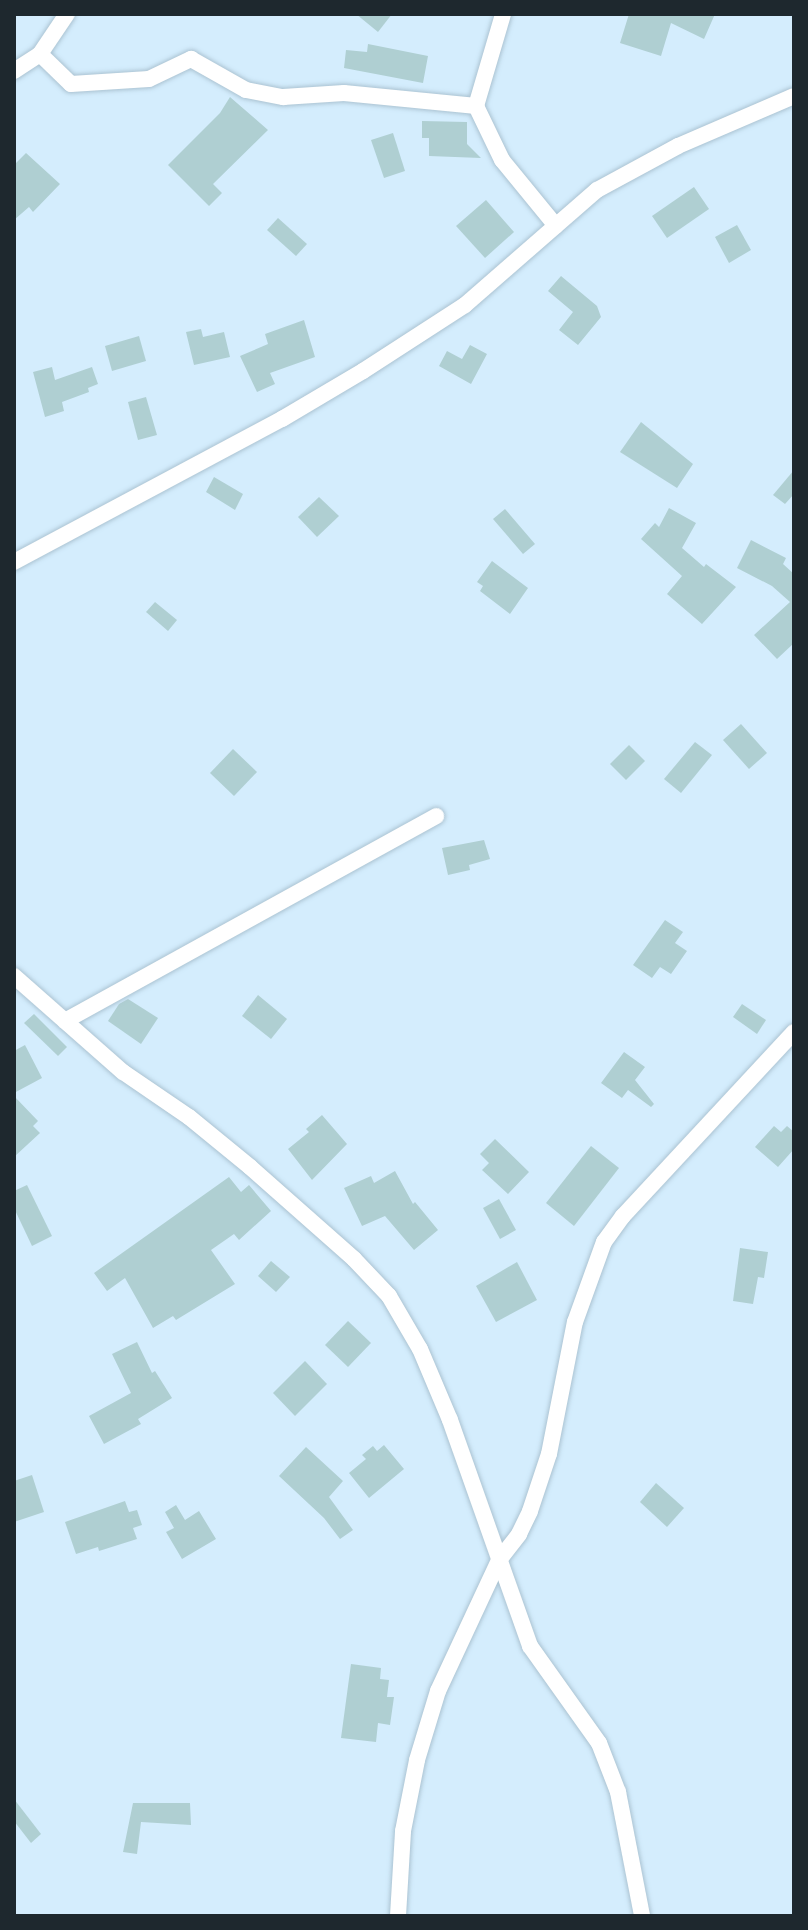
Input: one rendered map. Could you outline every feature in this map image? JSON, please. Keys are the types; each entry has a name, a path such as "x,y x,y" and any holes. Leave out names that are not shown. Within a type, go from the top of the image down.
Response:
{"street":[{"path":"14,71 40,54 67,14"},
{"path":"503,14 476,106 502,160 556,226"},
{"path":"40,54 71,84 149,79 191,59 246,90 283,97 344,93 476,106"},
{"path":"14,562 282,419 363,371 465,305 597,190 678,146 794,96"},
{"path":"65,1021 436,816"},
{"path":"14,976 123,1072 189,1117 250,1167 354,1259 389,1296 420,1349 450,1420 530,1646 599,1743 618,1792 642,1916"},
{"path":"398,1916 403,1831 417,1760 438,1691 499,1560 519,1534 530,1511 549,1454 575,1322 604,1242 623,1216 794,1032"}],"building":[{"path":"356,14 392,14 378,32"},
{"path":"629,14 715,14 704,39 671,23 661,56 620,43"},
{"path":"368,44 428,56 423,83 344,68 346,50 367,52"},
{"path":"230,97 268,130 213,184 222,193 209,206 168,165 220,113"},
{"path":"422,121 467,122 467,144 481,158 429,156 429,138 422,138"},
{"path":"393,133 405,171 384,178 371,140"},
{"path":"26,153 60,184 33,212 29,207 14,220 14,165"},
{"path":"694,187 709,209 667,238 652,216"},
{"path":"486,200 514,232 485,258 456,226"},
{"path":"278,218 307,244 296,256 267,230"},
{"path":"737,225 751,250 729,263 715,237"},
{"path":"561,276 597,306 601,317 578,345 559,330 573,312 548,291"},
{"path":"304,320 315,357 270,373 275,384 257,392 240,356 268,344 265,334"},
{"path":"201,329 203,337 224,332 230,357 194,365 186,332"},
{"path":"139,336 146,361 112,371 105,346"},
{"path":"470,345 487,354 471,384 439,366 447,351 462,359"},
{"path":"52,367 55,380 92,367 98,384 88,388 89,392 62,402 64,411 45,417 33,372"},
{"path":"146,397 157,435 138,440 128,402"},
{"path":"641,422 693,464 677,488 620,452"},
{"path":"794,470 794,494 785,504 773,495"},
{"path":"214,477 243,494 235,510 206,492"},
{"path":"319,497 339,516 317,537 298,517"},
{"path":"669,508 696,523 682,548 704,567 706,564 736,587 702,624 667,594 682,576 641,539 655,523 659,527"},
{"path":"505,509 535,544 523,554 493,519"},
{"path":"751,540 786,558 783,564 794,574 794,643 777,659 754,635 790,602 772,586 737,568"},
{"path":"492,561 528,588 510,614 480,591 483,586 477,582"},
{"path":"155,602 177,620 168,631 146,612"},
{"path":"741,724 767,753 749,769 723,740"},
{"path":"695,742 712,755 681,793 664,779"},
{"path":"629,745 645,761 626,780 610,764"},
{"path":"233,749 257,772 234,796 210,773"},
{"path":"484,840 490,859 469,865 470,870 448,875 442,848"},
{"path":"665,920 683,932 675,943 687,951 671,974 660,967 652,978 633,965"},
{"path":"258,995 287,1019 271,1039 242,1016"},
{"path":"128,999 158,1018 141,1044 108,1021 119,1004"},
{"path":"742,1004 766,1020 757,1034 733,1017"},
{"path":"34,1014 67,1047 58,1056 24,1023"},
{"path":"25,1045 42,1078 14,1093 14,1051"},
{"path":"624,1052 645,1067 635,1080 654,1104 651,1107 628,1090 622,1098 601,1083"},
{"path":"14,1096 38,1121 33,1126 40,1133 14,1157"},
{"path":"322,1115 347,1144 312,1180 288,1149 309,1132 306,1129"},
{"path":"774,1126 781,1132 787,1126 794,1132 794,1149 778,1167 755,1147"},
{"path":"495,1139 529,1172 508,1194 482,1170 489,1163 480,1154"},
{"path":"591,1146 619,1168 574,1226 546,1203"},
{"path":"395,1171 413,1204 415,1202 438,1230 414,1250 385,1216 362,1226 344,1188 371,1176 374,1183"},
{"path":"229,1177 241,1192 249,1185 271,1211 239,1240 234,1234 211,1250 235,1284 176,1320 173,1316 153,1328 125,1278 107,1291 94,1273"},
{"path":"27,1185 52,1236 32,1246 14,1208 14,1191"},
{"path":"499,1199 516,1230 500,1239 483,1208"},
{"path":"740,1248 768,1252 764,1278 758,1277 753,1304 733,1301"},
{"path":"271,1261 290,1277 276,1292 258,1276"},
{"path":"517,1262 537,1300 496,1322 476,1286"},
{"path":"348,1321 371,1343 348,1367 325,1345"},
{"path":"137,1342 152,1373 155,1371 172,1398 138,1419 141,1424 104,1444 89,1416 131,1393 112,1354"},
{"path":"305,1361 327,1384 295,1416 273,1393"},
{"path":"384,1445 404,1469 369,1498 349,1473 366,1459 362,1455 373,1446 377,1451"},
{"path":"306,1447 343,1481 329,1497 353,1530 340,1539 324,1518 279,1476"},
{"path":"32,1475 44,1512 14,1522 14,1481"},
{"path":"656,1483 684,1508 667,1527 640,1502"},
{"path":"125,1501 129,1512 137,1510 142,1525 133,1528 137,1539 99,1551 98,1547 76,1554 65,1522"},
{"path":"176,1505 185,1520 199,1511 216,1539 182,1559 166,1532 174,1528 165,1512"},
{"path":"351,1664 381,1668 380,1679 389,1680 387,1697 394,1697 390,1725 378,1723 376,1742 341,1738"},
{"path":"14,1799 41,1834 31,1843 14,1821"},
{"path":"133,1803 190,1803 191,1825 141,1822 137,1854 123,1852"}]}
